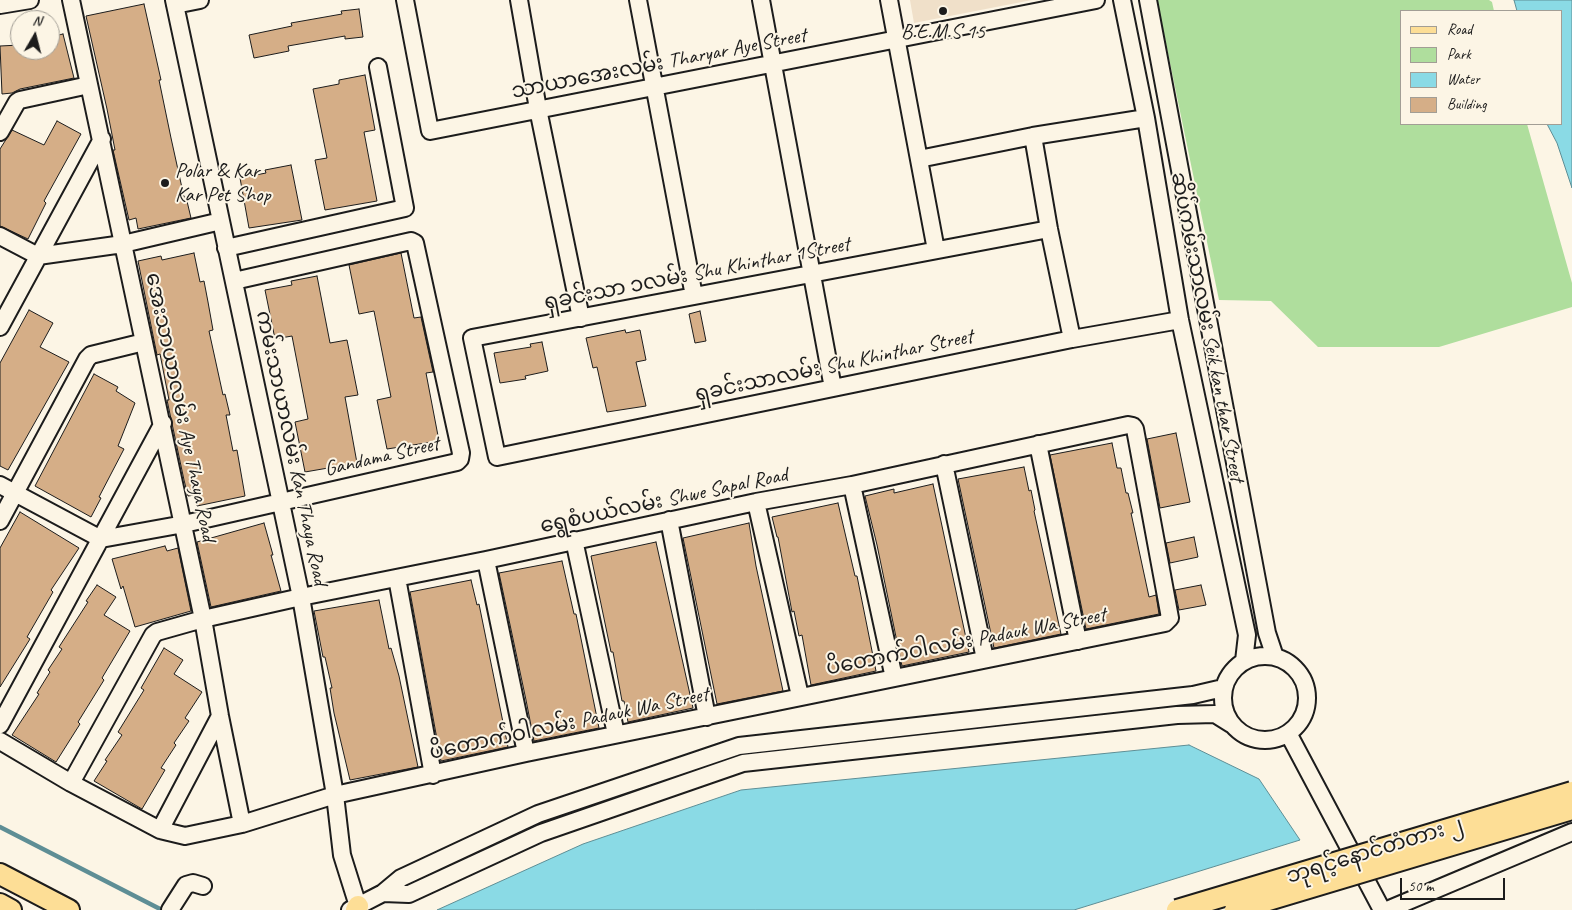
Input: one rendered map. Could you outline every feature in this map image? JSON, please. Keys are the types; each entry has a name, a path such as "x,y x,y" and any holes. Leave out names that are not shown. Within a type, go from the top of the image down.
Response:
{"main road":[{"name":"ဘုရင့်နောင်တံတား ၂","path":"1177,910 1572,792"},
{"path":"1235,910 1572,809"},
{"path":"0,874 70,910"},
{"path":"0,904 11,910"}],"street":[{"path":"0,5 30,0"},
{"name":"အေးသာယာလမ်း Aye Thaya Road","path":"71,0 204,619 220,716 242,824"},
{"path":"174,3 200,0"},
{"name":"သာယာအေးလမ်း Tharyar Aye Street","path":"405,0 430,131 896,39"},
{"path":"518,0 538,109 581,318"},
{"path":"638,0 694,296"},
{"path":"761,0 833,388"},
{"path":"889,0 936,250"},
{"path":"896,39 1096,0"},
{"name":"ဆိပ်ကမ်းသာလမ်း Seik kan thar Street","path":"1122,0 1146,118 1180,320 1247,635 1244,661"},
{"name":"ဆိပ်ကမ်းသာလမ်း Seik kan thar Street","path":"1148,0 1218,363 1267,634 1275,657"},
{"name":"ကမ်းသာယာလမ်း Kan Thaya Road","path":"174,3 301,597 335,795 342,855 355,909"},
{"path":"226,248 405,208 378,67"},
{"path":"0,132 20,100 89,85"},
{"path":"919,159 1033,136 1146,118"},
{"path":"1033,136 1049,229 1072,339"},
{"path":"0,327 102,139"},
{"path":"0,236 38,256 123,244 221,221"},
{"name":"ရှခင်းသာ ၁လမ်း Shu Khinthar 1Street","path":"497,457 472,338 1049,229"},
{"name":"Gandama Street","path":"101,539 184,524 457,462 460,459 461,453 415,243 412,241 234,281"},
{"name":"ရှခင်းသာလမ်း Shu Khinthar Street","path":"497,457 1072,339 1180,320"},
{"path":"0,521 7,489 87,359 91,355 144,342"},
{"path":"0,725 163,423"},
{"name":"ရွေစံပယ်လမ်း Shwe Sapal Road","path":"71,783 153,635 158,632 204,619 301,597 486,560 756,502 852,485 1128,425 1133,426 1170,618 1168,622"},
{"path":"1038,444 1078,641"},
{"path":"944,464 985,659"},
{"path":"852,485 894,678"},
{"path":"7,489 101,539"},
{"path":"756,502 800,696"},
{"path":"668,520 707,718"},
{"path":"574,540 616,734"},
{"path":"486,560 526,753"},
{"path":"396,578 433,775"},
{"name":"ပိတောက်ဝါလမ်း Padauk Wa Street","path":"0,741 71,783 160,830 184,836 242,824 335,795 433,775 526,753 616,734 707,718 800,696 1168,622"},
{"path":"384,893 408,894 541,833 743,763 1177,715 1215,714 1248,737 1263,740 1276,738 1294,728 1304,714 1307,701 1305,686 1298,673 1287,663 1275,657 1260,656 1244,661 1234,669 1223,688 1223,706 1231,724"},
{"path":"355,909 384,893 401,878 538,814 739,746 1193,695 1223,688"},
{"path":"160,830 220,716"},
{"path":"1288,733 1382,910"},
{"path":"1387,910 1572,832"},
{"path":"170,910 186,885 193,883 203,886"}],"shaded area":[{"name":"B.E.M.S 15","path":"910,0 1032,0 914,23"}],"green space":[{"path":"1157,0 1489,0 1492,2 1494,10 1400,10 1400,125 1527,125 1572,283 1572,307 1439,347 1318,347 1271,301 1219,300"}],"water":[{"path":"1514,0 1572,0 1572,188 1557,143 1548,125 1562,125 1562,10 1517,10"},
{"path":"1189,745 1259,779 1300,840 1074,910 437,910 583,844 741,790"}],"building":[{"path":"144,4 161,80 159,80 171,138 184,197 186,197 191,218 138,229 136,218 129,220 86,16"},
{"path":"359,9 363,37 345,39 345,36 288,46 289,51 254,58 249,35 292,26 291,23 342,14 341,11"},
{"path":"63,34 74,78 2,94 0,46 10,46 10,60 60,60 60,35"},
{"path":"365,75 375,130 364,132 377,201 325,210 315,160 327,158 313,89 339,84 339,80"},
{"path":"57,121 81,134 44,201 46,203 28,239 0,226 0,149 12,130 44,145"},
{"path":"291,165 302,220 249,228 240,178 266,173 265,170"},
{"path":"194,253 200,282 204,281 213,330 209,331 223,395 225,394 230,415 226,415 233,451 237,450 245,496 197,506 195,495 188,496 184,480 167,400 169,400 160,354 157,355 138,261 161,256 162,260"},
{"path":"401,253 414,318 421,317 433,372 426,373 439,441 387,449 377,400 391,397 374,311 359,314 349,265"},
{"path":"317,276 330,343 347,340 358,395 345,397 357,463 305,472 295,422 308,419 292,336 275,339 265,290 292,285 291,281"},
{"path":"29,310 53,323 40,347 69,362 8,470 0,466 0,363"},
{"path":"700,311 706,341 695,343 689,314"},
{"path":"625,330 626,333 640,330 646,360 636,362 646,406 607,412 597,367 593,368 586,338"},
{"path":"542,342 548,371 525,376 526,379 500,383 494,353 531,347 530,344"},
{"path":"94,374 118,387 116,391 135,403 118,446 124,449 99,497 101,498 91,517 35,486"},
{"path":"1176,433 1190,502 1160,508 1147,439"},
{"path":"1112,443 1117,468 1121,468 1126,493 1128,493 1133,513 1131,513 1149,597 1156,595 1159,614 1086,629 1050,455"},
{"path":"1024,467 1029,491 1031,490 1061,634 994,648 958,479"},
{"path":"933,484 969,652 902,666 865,496 894,489 894,493"},
{"path":"838,503 855,576 857,576 876,671 811,685 802,635 799,636 794,611 792,612 778,537 772,517"},
{"path":"20,512 79,548 51,590 53,592 27,637 30,639 0,687 0,548"},
{"path":"264,523 281,591 211,607 197,542"},
{"path":"749,523 756,566 783,691 717,704 683,538"},
{"path":"1194,537 1198,557 1170,563 1166,543"},
{"path":"656,542 693,708 628,722 591,556"},
{"path":"165,546 167,551 178,548 191,611 135,627 123,586 121,589 112,559"},
{"path":"562,561 574,614 576,614 599,728 534,741 499,573"},
{"path":"471,580 477,605 479,604 508,747 441,761 410,592"},
{"path":"97,585 116,597 104,615 130,631 102,678 104,680 78,722 80,724 56,762 12,735 39,694 37,693 50,672 48,670 62,649 59,647"},
{"path":"1201,585 1206,605 1179,610 1175,590"},
{"path":"379,600 389,649 391,648 399,676 418,767 350,780 334,713 330,688 332,688 325,657 323,657 314,611"},
{"path":"164,648 183,660 174,674 202,692 185,718 189,721 174,743 176,745 161,768 165,770 142,809 94,781 107,761 105,760 122,735 118,732 144,690 141,688"}],"waterway":[{"path":"0,827 162,910"}],"place":[{"name":"B.E.M.S 15","path":"943,11"},
{"name":"Polar & Kar Kar Pet Shop","path":"165,183"}]}
